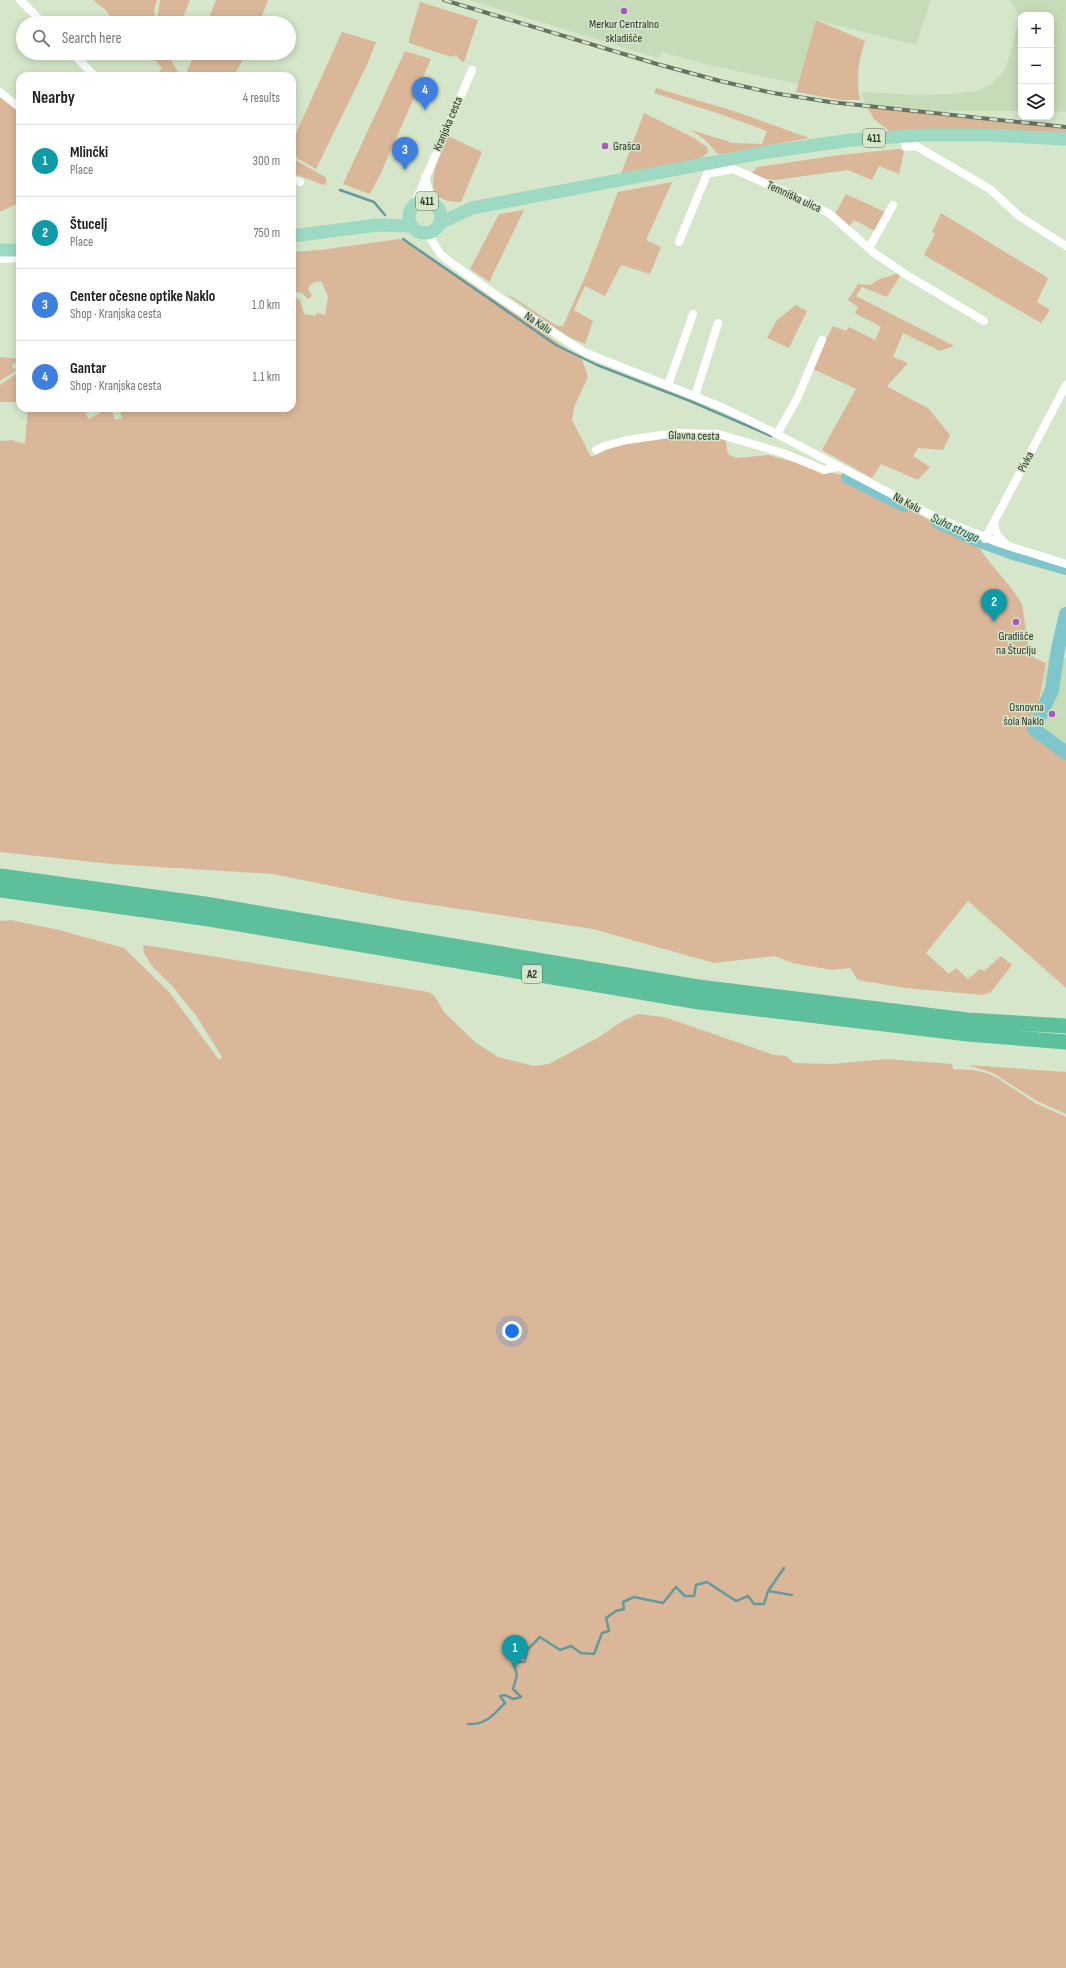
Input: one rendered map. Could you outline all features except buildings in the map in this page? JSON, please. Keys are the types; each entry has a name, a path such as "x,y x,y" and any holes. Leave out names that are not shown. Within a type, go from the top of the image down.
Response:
{"highway":[{"name":"A2","path":"0,876 205,904 698,987 967,1020 1066,1026"},
{"name":"A2","path":"0,890 210,919 699,1002 968,1034 1066,1042"}],"main road":[{"name":"411","path":"296,235 378,225 411,215 425,201 434,204 472,208 729,165 817,144 904,142 989,135 1066,139"},
{"name":"411","path":"411,215 418,232 427,233 435,230 440,223 441,214 434,204"},
{"name":"411","path":"440,223 472,208"}],"street":[{"path":"20,0 37,16"},
{"path":"79,60 91,72"},
{"name":"Kranjska cesta","path":"411,215 425,177 472,70"},
{"path":"0,92 16,105"},
{"path":"904,142 916,146 990,189 1019,216 1066,246"},
{"path":"679,242 707,174 729,165"},
{"name":"Temniška ulica","path":"729,165 830,214 869,248 905,274 984,322"},
{"path":"425,177 434,204"},
{"path":"869,248 893,205"},
{"name":"Na Kalu","path":"427,233 441,254 453,264 500,298 558,336 591,355 695,396 777,434 837,467 937,518 1012,548 1066,564"},
{"path":"0,259 12,253"},
{"path":"668,385 693,314"},
{"path":"695,396 718,323"},
{"path":"777,434 797,399 822,340"},
{"name":"Pivka","path":"985,538 994,524 1066,385"},
{"name":"Glavna cesta","path":"596,450 604,446 627,440 676,433 718,434 783,453 824,470 837,467"},
{"path":"994,524 997,536 1012,548"}],"shaded area":[{"path":"93,0 157,0 154,11 155,16 110,16 107,11"},
{"path":"160,0 190,0 184,16 158,16"},
{"path":"216,0 268,0 262,16 210,16"},
{"path":"469,0 931,0 916,45 816,20 798,84 705,64 662,52 658,58"},
{"path":"1010,0 1066,0 1066,112 1054,111 1054,12 1018,12 1018,14"},
{"path":"420,2 478,20 464,62 461,61 456,55 451,57 409,43"},
{"path":"816,20 865,41 858,70 860,100 841,100 796,92"},
{"path":"1018,25 1018,111 948,111 928,115 867,107 861,92 917,95 977,91 990,85 1003,72 1007,64"},
{"path":"342,32 376,42 366,67 316,169 296,157 296,133"},
{"path":"405,51 431,59 380,175 370,194 343,184"},
{"path":"155,60 171,60 178,72 160,72 162,68"},
{"path":"192,60 242,60 236,72 187,72"},
{"path":"656,88 737,112 809,138 718,154 704,139 691,130 733,143 762,144 767,131 654,93"},
{"path":"0,94 16,107 16,204 0,212"},
{"path":"867,107 1066,129 1066,134 889,131 874,119"},
{"path":"644,113 694,138 707,147 708,153 698,160 621,174"},
{"path":"448,136 482,152 461,202 447,200 438,196 434,188 433,179 435,168"},
{"path":"898,149 903,150 904,152 899,174 879,166 872,180 848,170 768,181 753,176 752,173 757,167 840,155"},
{"path":"296,160 325,177 327,182 323,185 296,175"},
{"path":"672,182 646,240 661,247 650,274 621,265 605,296 585,286 574,310 593,321 585,344 569,337 507,295 511,296 557,326 563,326 588,270 618,192"},
{"path":"846,194 887,213 877,232 854,220 849,227 835,214"},
{"path":"524,210 490,282 470,269 499,214"},
{"path":"941,213 1048,278 1037,302 1050,310 1041,323 924,255 935,234 932,232"},
{"path":"399,239 411,244 582,359 588,377 574,407 572,420 591,457 611,448 643,438 725,437 728,454 736,458 768,455 848,477 935,523 972,538 1022,604 1029,650 1034,658 1046,663 1034,729 1066,753 1066,988 968,901 926,953 949,974 956,968 968,979 980,969 984,971 1001,956 1012,965 991,992 983,995 905,988 858,980 850,968 832,970 793,963 774,956 714,963 593,929 400,900 273,874 112,864 0,852 0,441 12,440 25,444 28,412 87,412 85,413 89,419 99,412 112,412 115,420 122,418 120,412 296,412 296,298 300,300 304,314 316,316 317,313 325,315 328,297 322,282 315,282 310,285 308,289 312,296 308,299 302,293 296,292 296,252 321,250"},
{"path":"897,273 900,276 887,297 862,287 856,296 954,346 940,351 903,333 893,357 908,363 888,385 888,387 928,408 950,435 943,450 918,448 913,456 930,467 918,480 881,464 872,478 822,450 856,389 811,368 833,326 846,331 849,327 875,340 881,327 855,313 858,307 848,300 858,284 871,285 877,280"},
{"path":"796,305 807,311 789,348 767,338 777,320"},
{"path":"0,357 16,359 16,363 12,364 13,369 16,368 16,371 0,381"},
{"path":"16,374 16,402 0,402 0,385"},
{"name":"Osnovna šola Naklo","path":"1049,656 1066,658 1066,753 1034,729"},
{"path":"11,920 59,930 124,948 170,993 219,1060 222,1057 197,1017 173,987 151,965 144,953 144,945 428,992 434,995 444,1012 475,1042 498,1057 534,1066 549,1064 601,1036 621,1022 638,1014 664,1017 774,1055 786,1056 794,1063 831,1064 887,1059 952,1064 953,1069 972,1070 987,1073 999,1079 1035,1103 1066,1117 1066,1968 0,1968 0,921"},
{"path":"968,1065 1066,1072 1066,1114 1037,1101 993,1073"}],"waterway":[{"path":"340,190 374,202 385,215"},
{"path":"403,239 556,345 597,365 690,401 771,436"},
{"name":"Suha struga","path":"848,477 904,505"},
{"name":"Suha struga","path":"937,521 972,538 1013,553 1066,568"},
{"name":"Suha struga","path":"1066,614 1058,649 1052,690 1034,729 1066,753"},
{"path":"768,1591 784,1568"},
{"path":"468,1724 480,1723 493,1715 505,1703 500,1696 505,1695 513,1699 521,1697 513,1689 517,1675 513,1662 525,1662 527,1650 540,1637 560,1650 571,1646 581,1653 594,1654 602,1633 609,1631 606,1618 616,1611 624,1609 623,1602 634,1597 663,1603 676,1587 685,1596 694,1596 696,1585 707,1582 736,1601 748,1596 754,1604 764,1604 768,1591 792,1595"}],"railway":[{"path":"444,0 657,64 720,81 773,93 830,102 1066,127"}],"place":[{"name":"Merkur Centralno skladišče","path":"624,11"},
{"name":"Gantar","path":"425,110"},
{"name":"Grašca","path":"605,146"},
{"name":"Center očesne optike Naklo","path":"405,170"},
{"name":"Štucelj","path":"994,622"},
{"name":"Gradišče na Štuclju","path":"1016,622"},
{"name":"Osnovna šola Naklo","path":"1052,714"},
{"name":"Mlinčki","path":"515,1668"}]}
